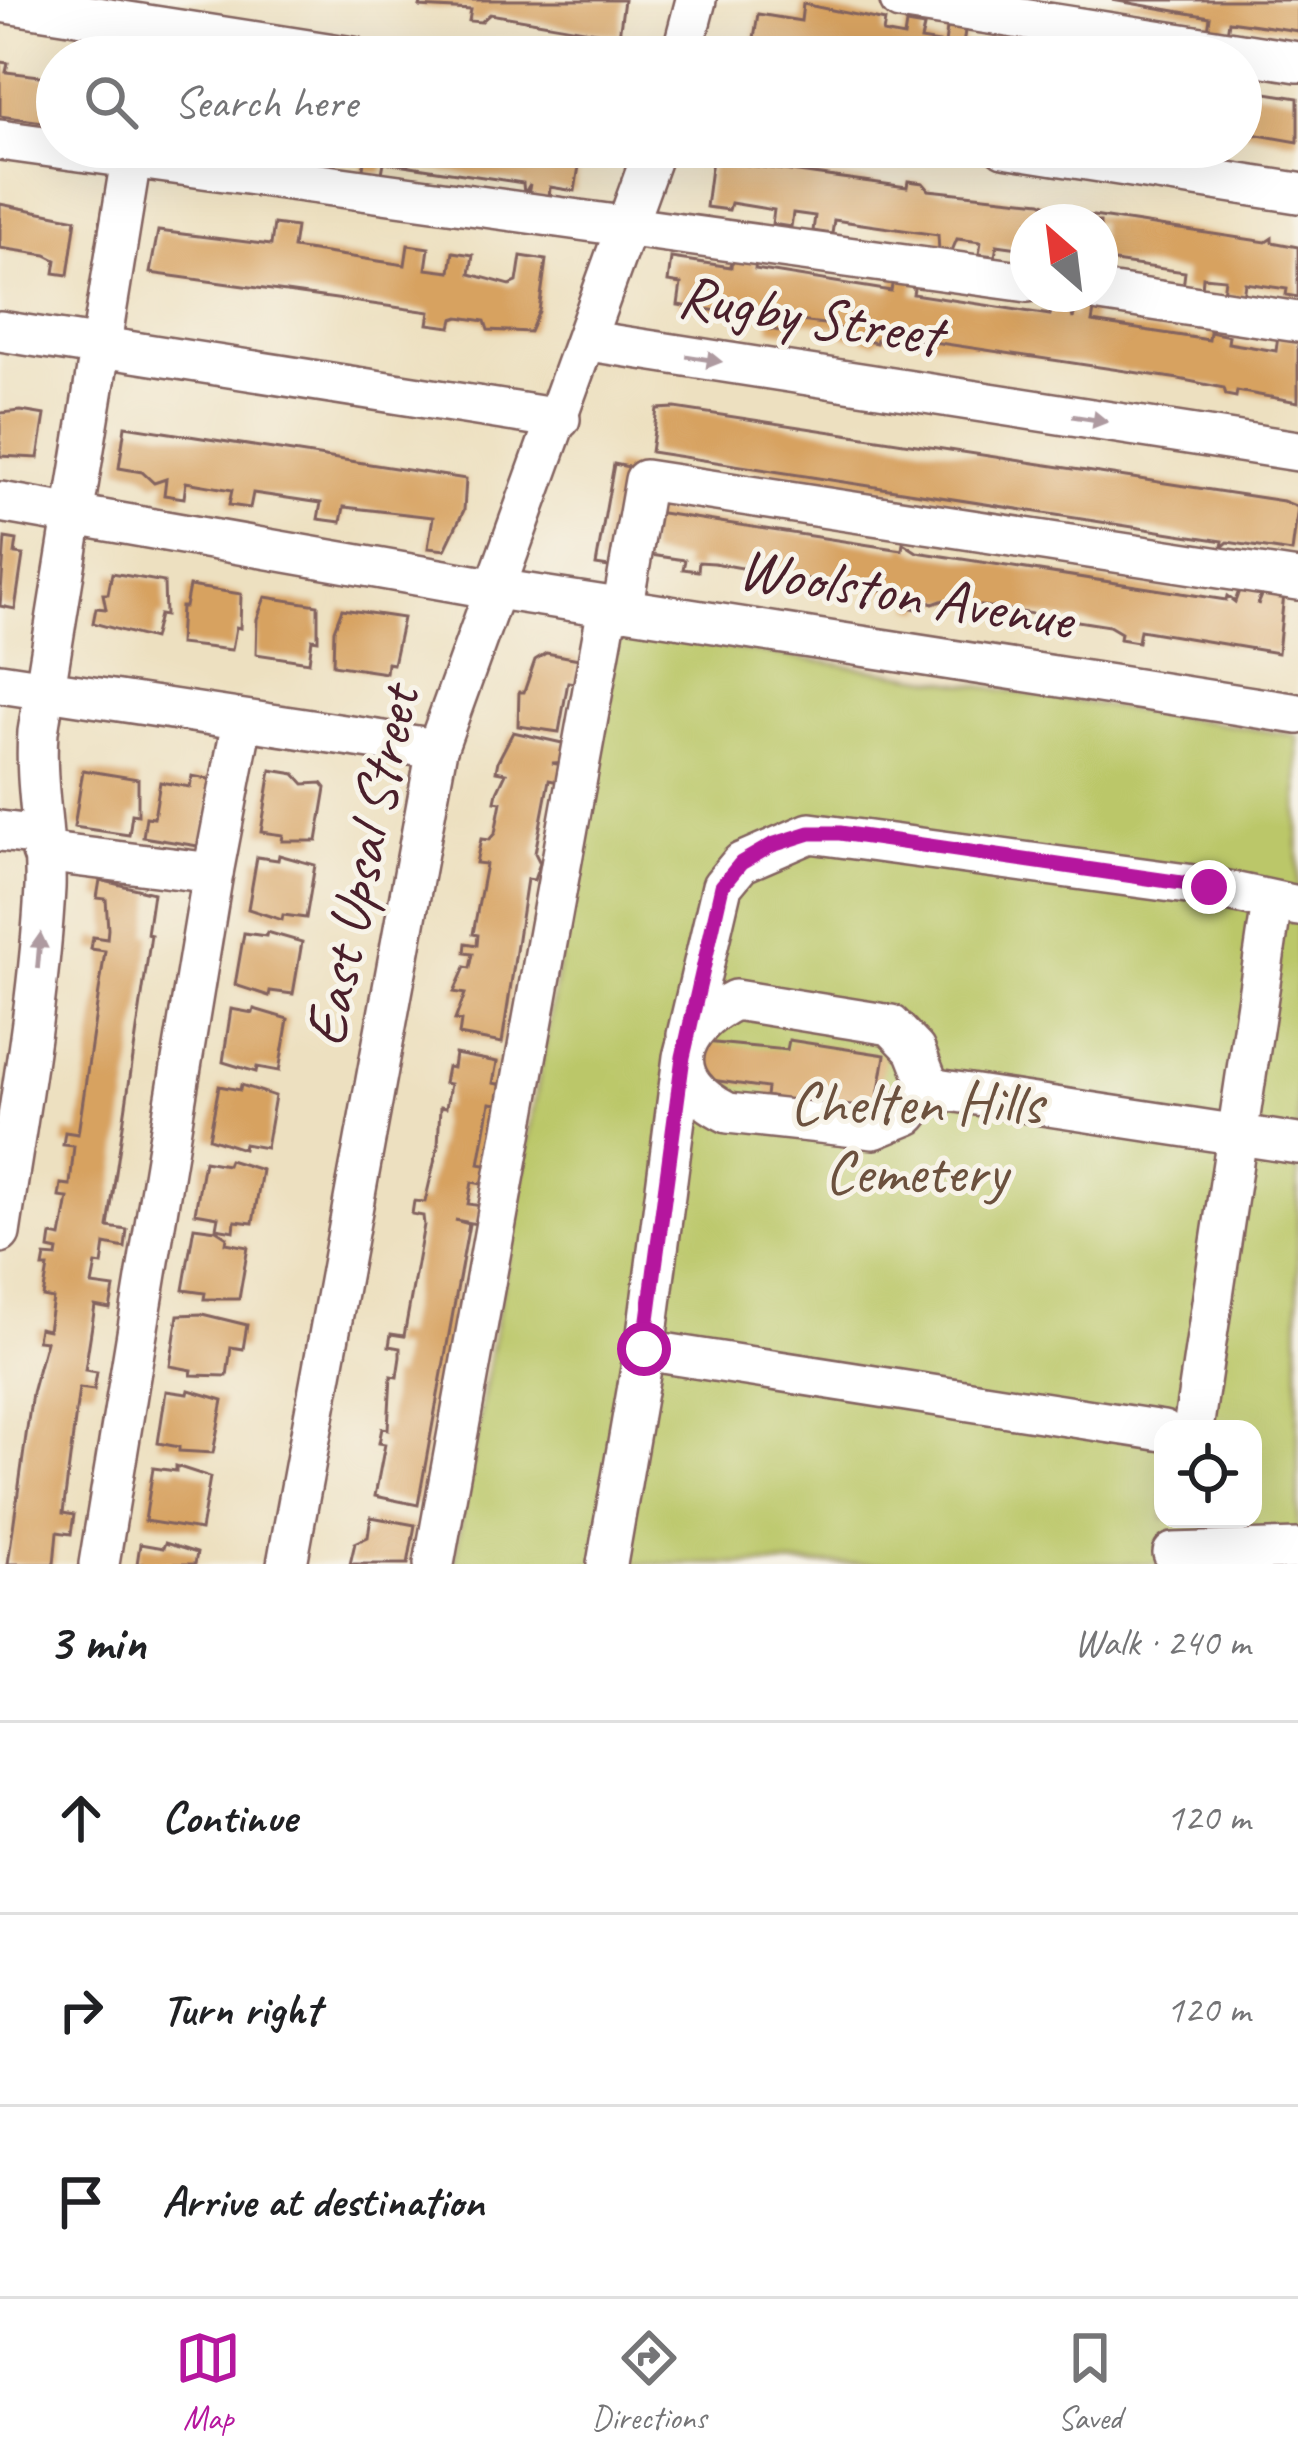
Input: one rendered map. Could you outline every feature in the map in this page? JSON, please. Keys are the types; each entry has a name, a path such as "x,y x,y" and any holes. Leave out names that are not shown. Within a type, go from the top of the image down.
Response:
{"street":[{"path":"687,36 696,0"},
{"path":"900,0 1131,36"},
{"path":"0,2 209,36"},
{"path":"1262,56 1298,62"},
{"path":"0,140 36,144"},
{"path":"0,1233 16,1012 45,883 36,764 44,689 77,514 97,346 129,168"},
{"path":"239,168 1010,279"},
{"name":"East Upsal Street","path":"287,1564 437,749 649,168"},
{"path":"1138,168 1298,193"},
{"path":"1118,295 1298,322"},
{"path":"0,331 560,418"},
{"name":"Rugby Street","path":"589,341 1298,451"},
{"path":"434,1564 615,609 645,480 1298,580"},
{"name":"Woolston Avenue","path":"0,502 496,590 1298,714"},
{"path":"0,682 437,749"},
{"path":"99,1564 242,722"},
{"path":"0,831 41,844 214,873"},
{"path":"607,1564 644,1349 685,1046 722,886 741,863 810,833 1186,884 1285,904 1237,1135 1194,1420"},
{"path":"735,1000 891,1025 915,1049 930,1088 908,1115 874,1130 728,1113 712,1105 692,1084 685,1046 705,1015 735,1000"},
{"path":"930,1088 1298,1144"},
{"path":"644,1349 1154,1430"},
{"path":"1174,1545 1298,1549"}],"green space":[{"name":"Chelten Hills Cemetery","path":"617,630 1298,736 1298,1564 454,1564"}],"building":[{"path":"422,0 624,0 619,36 490,14 481,22 469,21 471,10 420,7"},
{"path":"1112,0 1298,0 1298,31 1229,21 1227,34 1208,31 1210,17"},
{"path":"803,4 885,21 883,33 899,36 754,36 758,14 801,21"},
{"path":"906,24 924,27 922,36 904,36"},
{"path":"947,28 965,30 964,36 946,36"},
{"path":"0,62 8,63 6,72 36,76 36,121 0,116"},
{"path":"1262,92 1298,98 1298,142 1262,136"},
{"path":"424,168 579,168 575,191 550,187 549,198 528,195 530,184 524,194 523,183"},
{"path":"711,168 770,168 907,187 908,181 923,183 929,190 1045,204 1010,204 1010,247 997,245 995,256 979,254 981,242 957,239 951,253 939,251 938,235 834,220 832,234 813,231 815,216 793,213 791,227 772,224 774,210 731,203 729,210 706,207"},
{"path":"0,204 76,219 68,275 54,273 56,260 46,255 0,248"},
{"path":"1118,220 1266,242 1272,238 1272,242 1298,247 1298,297 1286,295 1287,289 1245,283 1243,297 1223,294 1225,279 1203,277 1202,291 1183,288 1185,272 1118,263"},
{"path":"274,224 296,227 293,248 405,265 408,245 429,248 426,269 450,272 453,252 473,255 470,274 510,285 517,282 521,256 546,260 539,311 530,332 488,330 485,321 459,317 451,327 428,324 430,312 150,273 158,231 271,245"},
{"path":"732,257 756,261 755,269 891,291 894,273 916,277 913,294 1010,312 1071,312 1073,319 1074,312 1094,312 1092,322 1209,340 1210,332 1229,336 1228,343 1276,351 1278,336 1298,339 1298,402 1237,391 1236,397 1226,395 1224,388 1179,379 906,338 877,339 876,343 862,340 863,331 858,339 844,337 839,328 824,324 792,320 785,332 769,329 770,319 678,305 681,284 668,282 671,258 731,267"},
{"path":"675,408 1283,501 1298,507 1292,552 1228,542 1222,547 1223,541 651,452 657,409"},
{"path":"0,413 45,415 38,458 0,456"},
{"path":"125,426 466,479 464,510 445,550 428,548 433,517 344,507 341,522 318,519 321,503 253,493 250,508 229,505 232,490 186,482 184,498 164,495 166,479 154,483 142,472 119,468"},
{"path":"614,464 639,469 622,569 596,565"},
{"path":"642,510 902,550 903,543 917,552 1226,600 1227,596 1235,602 1241,585 1261,588 1258,605 1264,591 1284,594 1278,653 1140,630 1138,642 1120,639 1121,633 1109,626 944,600 933,604 926,599 924,610 912,608 913,596 894,598 888,597 890,591 806,579 791,582 792,577 714,563 699,562 698,571 683,569 685,560 650,555"},
{"path":"5,538 17,540 15,554 23,555 15,609 0,606"},
{"path":"112,573 164,582 165,616 159,615 153,639 93,623 96,608 106,609 103,594 108,594"},
{"path":"189,586 241,594 240,628 236,627 232,650 179,644 181,607 185,607"},
{"path":"265,597 318,605 318,640 312,639 309,662 256,654 257,619"},
{"path":"342,609 403,618 393,664 387,663 386,673 333,665 334,630"},
{"path":"546,653 579,659 575,683 568,682 559,732 518,726 519,692 524,692 535,660"},
{"path":"513,732 571,745 568,762 552,763 567,766 564,783 549,780 535,853 540,863 534,880 527,879 502,1043 459,1035 461,1021 455,1020 465,994 454,992 465,967 470,968 473,954 465,953 466,943 477,945 478,935 473,934 486,864 476,863 481,839 489,840 495,833 501,802 495,801 506,773 496,771"},
{"path":"83,770 138,779 138,815 132,814 129,835 74,827"},
{"path":"271,770 295,774 304,784 322,783 326,788 317,841 282,841 283,835 261,832"},
{"path":"192,776 213,780 204,847 143,837 146,817 154,818 160,782 190,787"},
{"path":"279,855 315,865 306,918 283,915 282,920 248,909 257,857 278,860"},
{"path":"100,880 153,893 147,934 151,935 108,1227 127,1230 125,1248 105,1244 92,1285 114,1288 110,1309 95,1306 85,1370 97,1372 94,1390 79,1388 63,1513 74,1515 71,1534 57,1532 54,1564 8,1564 32,1393 46,1341 37,1340 39,1328 48,1330 53,1299 43,1297 48,1267 43,1267 45,1256 57,1257 58,1251 49,1249 51,1235 61,1237 68,1198 59,1197 61,1184 70,1185 74,1146 63,1145 65,1132 78,1134 105,951 91,949 93,937 107,939 106,899 97,898"},
{"path":"267,932 302,942 293,994 270,991 269,996 235,985 244,933 266,936"},
{"path":"231,1009 253,1013 254,1009 288,1019 279,1071 257,1067 256,1072 223,1062"},
{"path":"789,1040 885,1055 874,1121 766,1096 767,1088 698,1078 704,1042 787,1050"},
{"path":"455,1054 497,1062 493,1083 508,1086 505,1105 490,1103 479,1164 495,1167 492,1186 472,1182 468,1204 482,1206 477,1224 455,1220 469,1224 418,1505 375,1496 385,1444 379,1443 382,1428 388,1429 391,1376 397,1377 400,1357 400,1348 389,1346 391,1334 404,1336 424,1225 423,1216 412,1214 414,1201 425,1202 438,1146 440,1107 446,1108 450,1084 444,1083 447,1067 453,1068"},
{"path":"241,1085 275,1096 266,1148 244,1144 243,1149 209,1138 219,1086 240,1090"},
{"path":"229,1160 262,1170 253,1223 235,1221 234,1231 216,1228 218,1217 195,1213 204,1161 227,1165"},
{"path":"194,1227 216,1230 227,1237 226,1243 248,1247 239,1299 204,1299 205,1293 183,1290"},
{"path":"202,1314 247,1325 243,1349 231,1347 227,1376 191,1375 192,1370 170,1366 178,1315"},
{"path":"189,1390 223,1400 213,1453 179,1451 179,1447 158,1443 166,1391 188,1394"},
{"path":"176,1466 210,1477 201,1530 145,1521 153,1468 176,1471"},
{"path":"371,1517 415,1525 408,1564 350,1564 355,1543 368,1537"},
{"path":"165,1543 197,1553 195,1564 137,1564 140,1544 163,1548"}],"route":[{"path":"644,1349 687,1035 722,886 741,863 772,845 810,833 840,833 1209,887"}]}
